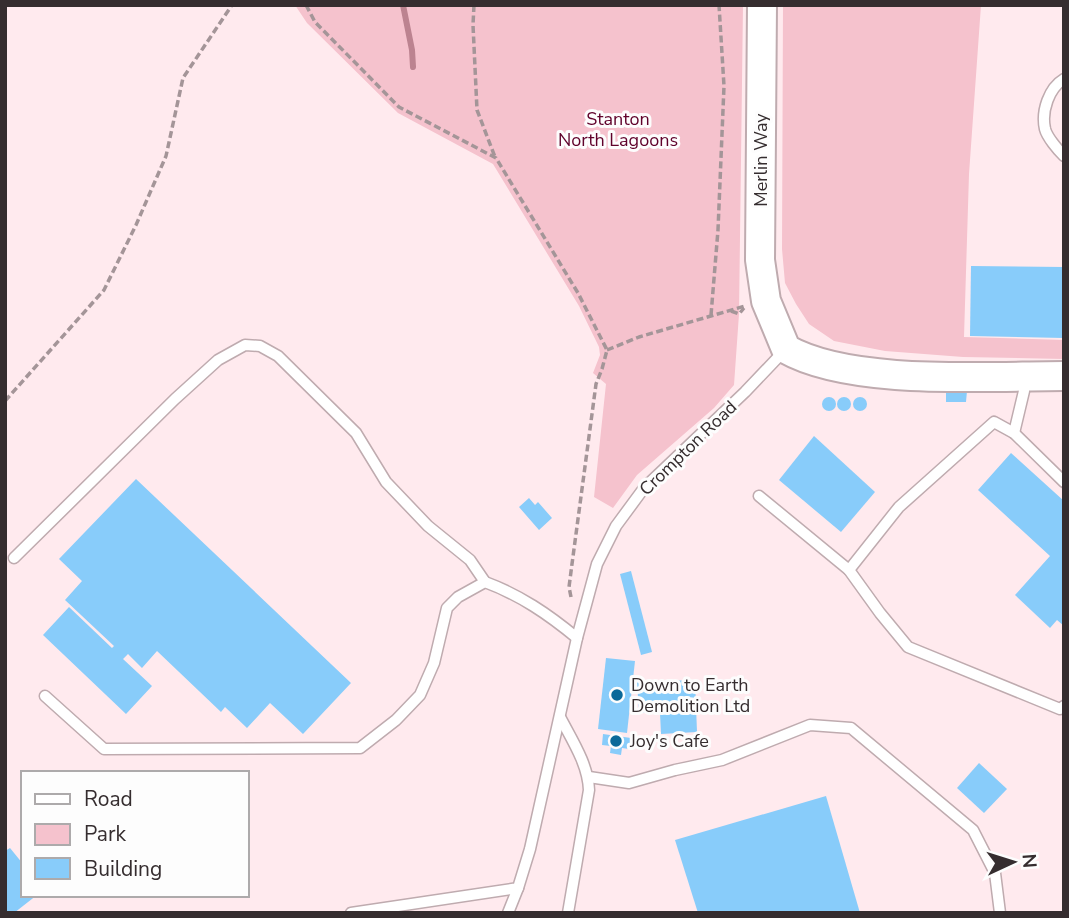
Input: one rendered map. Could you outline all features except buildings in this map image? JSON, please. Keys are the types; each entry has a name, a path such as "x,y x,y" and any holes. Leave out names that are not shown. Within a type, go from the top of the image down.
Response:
{"street":[{"name":"Merlin Way","path":"761,307 762,5"},
{"path":"761,307 786,349 810,361 864,372 934,376 1064,376"}],"lane":[{"path":"1064,79 1056,84 1045,107 1045,130 1064,156"},
{"path":"14,558 218,360 245,345 260,346 278,356 356,433 386,481 428,526 470,560 485,582 510,591 544,611 577,638"},
{"name":"Crompton Road","path":"508,913 530,849 577,638 597,564 616,526 644,488 786,349"},
{"path":"1014,433 1024,391 1024,376"},
{"path":"849,570 899,507 994,422 1014,433 1064,482"},
{"path":"759,496 849,570 908,648 1060,709 1064,706"},
{"path":"45,696 104,749 360,748 396,720 420,695 434,663 447,608 458,597 485,582"},
{"path":"560,716 589,777 583,832 568,913"},
{"path":"589,777 629,783 722,760 810,725 851,728 973,830 995,873 1000,913"},
{"path":"351,913 518,888"}],"path":[{"path":"5,401 104,290 166,156 183,78 232,5"},
{"path":"306,5 315,22 399,107 496,158"},
{"path":"474,5 477,110 496,158 578,293 607,350 596,384 569,587 571,600"},
{"path":"711,315 718,230 724,86 719,5"},
{"path":"607,350 711,315 761,307"}],"green space":[{"name":"Stanton North Lagoons","path":"295,5 743,5 739,314 734,385 714,408 637,475 613,508 594,497 606,384 593,373 600,355 599,347 579,306 493,164 398,113 307,23"},
{"path":"783,5 981,5 969,174 964,337 1064,340 1064,359 963,357 885,351 834,341 809,324 785,283 782,249"}],"waterway":[{"path":"403,5 413,67"}],"place":[{"name":"Down to Earth Demolition Ltd","path":"617,695"},
{"name":"Joy's Cafe","path":"616,741"}]}
